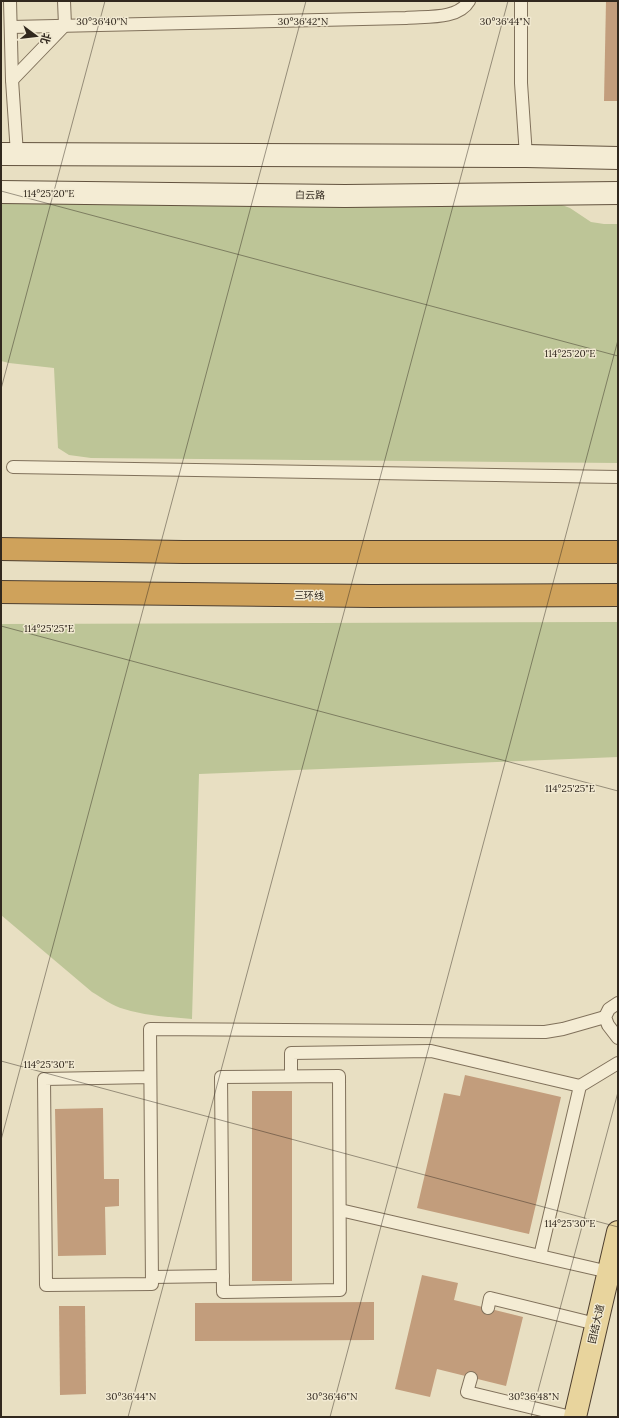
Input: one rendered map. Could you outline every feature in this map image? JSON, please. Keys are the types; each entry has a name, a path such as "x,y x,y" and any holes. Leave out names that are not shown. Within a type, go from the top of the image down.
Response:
{"highway":[{"path":"1,549 183,552 618,552"},
{"name":"三环线","path":"1,592 372,596 618,595"}],"main road":[{"name":"团结大道","path":"575,1417 618,1232"}],"street":[{"path":"9,154 526,156 618,158"},
{"name":"白云路","path":"1,192 345,196 618,193"}],"lane":[{"path":"9,154 12,80 10,1"},
{"path":"12,80 65,25 64,1"},
{"path":"11,27 414,17 453,14 463,8 469,1"},
{"path":"521,1 521,83 526,156"},
{"path":"13,467 618,477"},
{"path":"618,1003 609,1009 605,1017 608,1025 618,1038"},
{"path":"150,1078 44,1079 46,1285 152,1284 150,1029 545,1032 563,1029 605,1017"},
{"path":"291,1076 291,1053 431,1051 580,1086 618,1063"},
{"path":"339,1076 340,1210 340,1290 223,1292 221,1077 339,1076"},
{"path":"540,1256 580,1086"},
{"path":"340,1210 609,1272"},
{"path":"152,1277 223,1276"},
{"path":"488,1308 490,1298 596,1324"},
{"path":"471,1378 467,1392 571,1417"}],"green space":[{"path":"1,202 549,203 570,208 591,222 618,224 618,463 91,458 69,455 58,448 54,368 1,361"},
{"path":"618,622 618,757 199,774 192,1019 141,1013 120,1008 112,1004 92,992 1,915 1,624"}],"building":[{"path":"606,1 618,1 618,101 604,101"},
{"path":"465,1075 561,1097 529,1234 417,1208 444,1093 460,1096"},
{"path":"252,1091 292,1091 292,1281 252,1281"},
{"path":"103,1108 104,1179 119,1179 119,1206 105,1207 106,1255 58,1256 55,1109"},
{"path":"422,1275 458,1283 454,1300 523,1317 506,1386 437,1369 430,1397 395,1389"},
{"path":"374,1302 374,1340 195,1341 195,1303"},
{"path":"59,1306 85,1306 86,1394 60,1395"}]}
